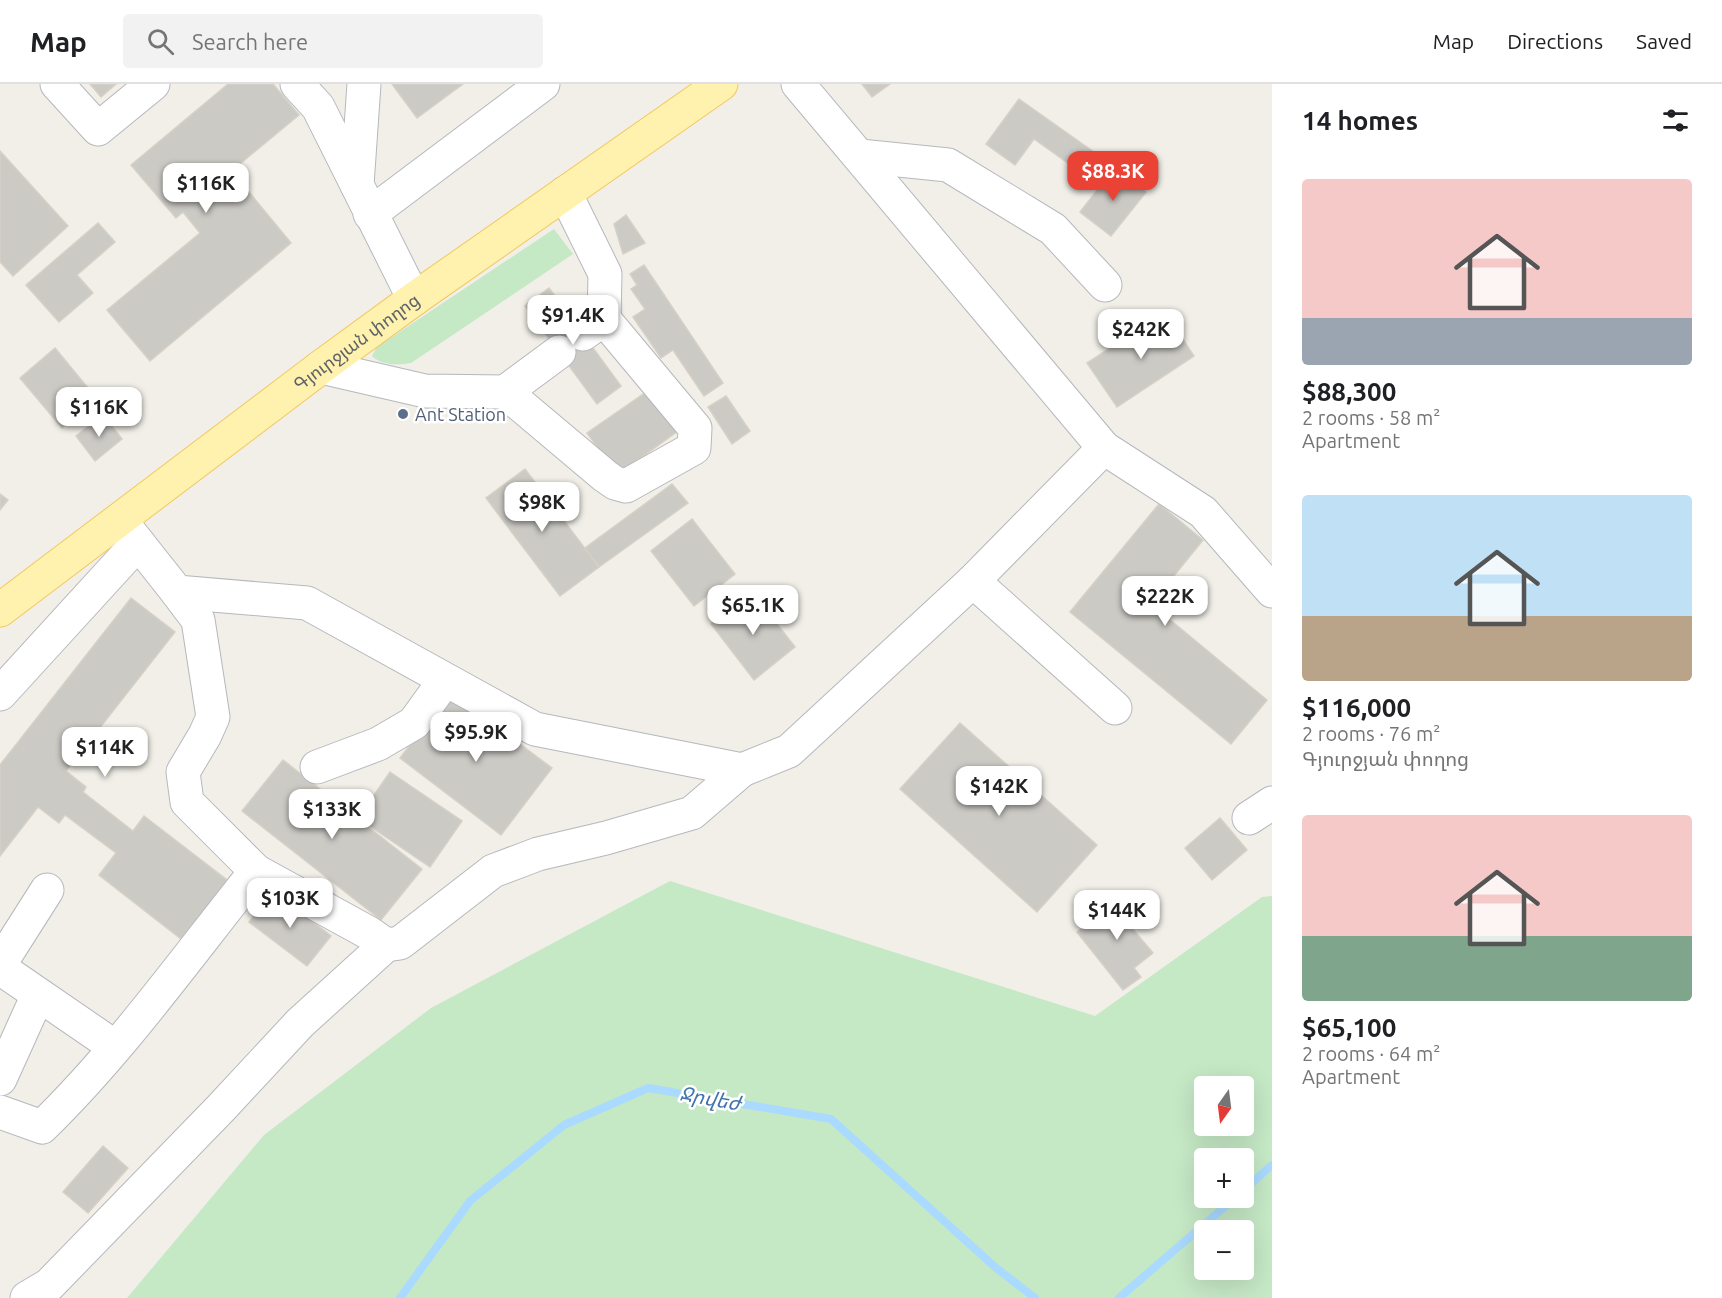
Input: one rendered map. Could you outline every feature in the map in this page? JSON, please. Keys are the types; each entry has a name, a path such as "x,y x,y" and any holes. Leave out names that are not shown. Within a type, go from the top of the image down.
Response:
{"main road":[{"name":"Գյուրջյան փողոց","path":"0,610 129,531 321,367 721,84"}],"lane":[{"path":"57,84 98,129 153,84"},
{"path":"297,84 318,107 414,299"},
{"path":"363,200 364,84"},
{"path":"363,200 543,84"},
{"path":"798,84 1104,448 1203,512 1272,591"},
{"path":"860,156 948,165 1053,229 1106,285"},
{"path":"321,367 425,391 505,392 582,335 605,274 565,193"},
{"path":"505,392 615,483 626,486 694,448 695,428 582,335"},
{"path":"27,1298 49,1285 300,1023 386,945 400,943 494,871 538,854 606,838 692,813 742,770 789,751 973,581 1104,448"},
{"path":"0,694 129,531 198,620 213,717 183,772 187,802 256,871 369,933 386,945"},
{"path":"973,581 1115,708"},
{"path":"177,592 307,603 535,729 742,770"},
{"path":"317,767 378,744 414,723 445,680"},
{"path":"0,1112 42,1127 116,1047 256,871"},
{"path":"47,890 0,966 38,995 116,1047"},
{"path":"0,1079 38,995"}],"green space":[{"path":"554,229 573,254 411,363 385,363 372,356 377,347"},
{"path":"670,881 1095,1016 1262,897 1272,896 1272,1298 127,1298 264,1135 431,1008"}],"building":[{"path":"90,84 116,84 101,97"},
{"path":"228,84 273,84 299,115 218,182 235,203 249,192 291,243 150,361 107,310 200,233 183,212 176,218 131,165"},
{"path":"392,84 463,84 417,118"},
{"path":"862,84 890,84 872,97"},
{"path":"1019,99 1115,167 1100,186 1034,139 1015,165 986,144"},
{"path":"0,151 68,226 13,276 0,262"},
{"path":"1115,167 1146,192 1111,236 1080,212"},
{"path":"626,215 645,243 623,254 614,224"},
{"path":"98,223 115,242 77,275 93,293 59,322 26,285"},
{"path":"644,265 723,383 704,396 673,350 661,358 633,317 645,309 631,289 637,285 630,274"},
{"path":"549,288 621,386 597,404 525,306"},
{"path":"1165,312 1194,356 1117,407 1087,363"},
{"path":"55,348 97,399 62,428 20,378"},
{"path":"649,390 678,431 617,475 587,433"},
{"path":"726,396 750,431 732,444 708,407"},
{"path":"103,415 122,439 95,461 76,436"},
{"path":"525,469 599,567 560,596 486,498"},
{"path":"672,484 688,503 599,567 585,548"},
{"path":"0,494 8,500 0,510"},
{"path":"1159,504 1203,540 1151,604 1267,700 1231,744 1070,612"},
{"path":"692,519 735,574 694,606 651,551"},
{"path":"752,592 795,647 754,680 711,624"},
{"path":"131,598 175,632 66,771 86,787 83,792 133,831 144,816 227,880 181,939 99,875 116,853 65,815 59,823 38,807 0,856 0,765"},
{"path":"450,692 552,768 501,835 400,758"},
{"path":"960,723 1097,845 1037,912 900,789"},
{"path":"283,760 422,869 381,920 242,811"},
{"path":"390,772 462,821 430,867 358,818"},
{"path":"1220,818 1247,850 1212,880 1185,848"},
{"path":"273,891 331,936 307,966 249,922"},
{"path":"1125,894 1144,917 1131,927 1153,953 1134,968 1141,977 1123,990 1077,932"},
{"path":"103,1146 128,1168 88,1213 63,1192"}],"waterway":[{"name":"Ջրվեժ","path":"400,1298 470,1201 564,1125 648,1088 831,1119 995,1267 1035,1298"},
{"name":"Ջրվեժ","path":"1254,1181 1272,1165"},
{"name":"Ջրվեժ","path":"1119,1298 1223,1208"}],"place":[{"name":"Ant Station","path":"403,414"}]}
